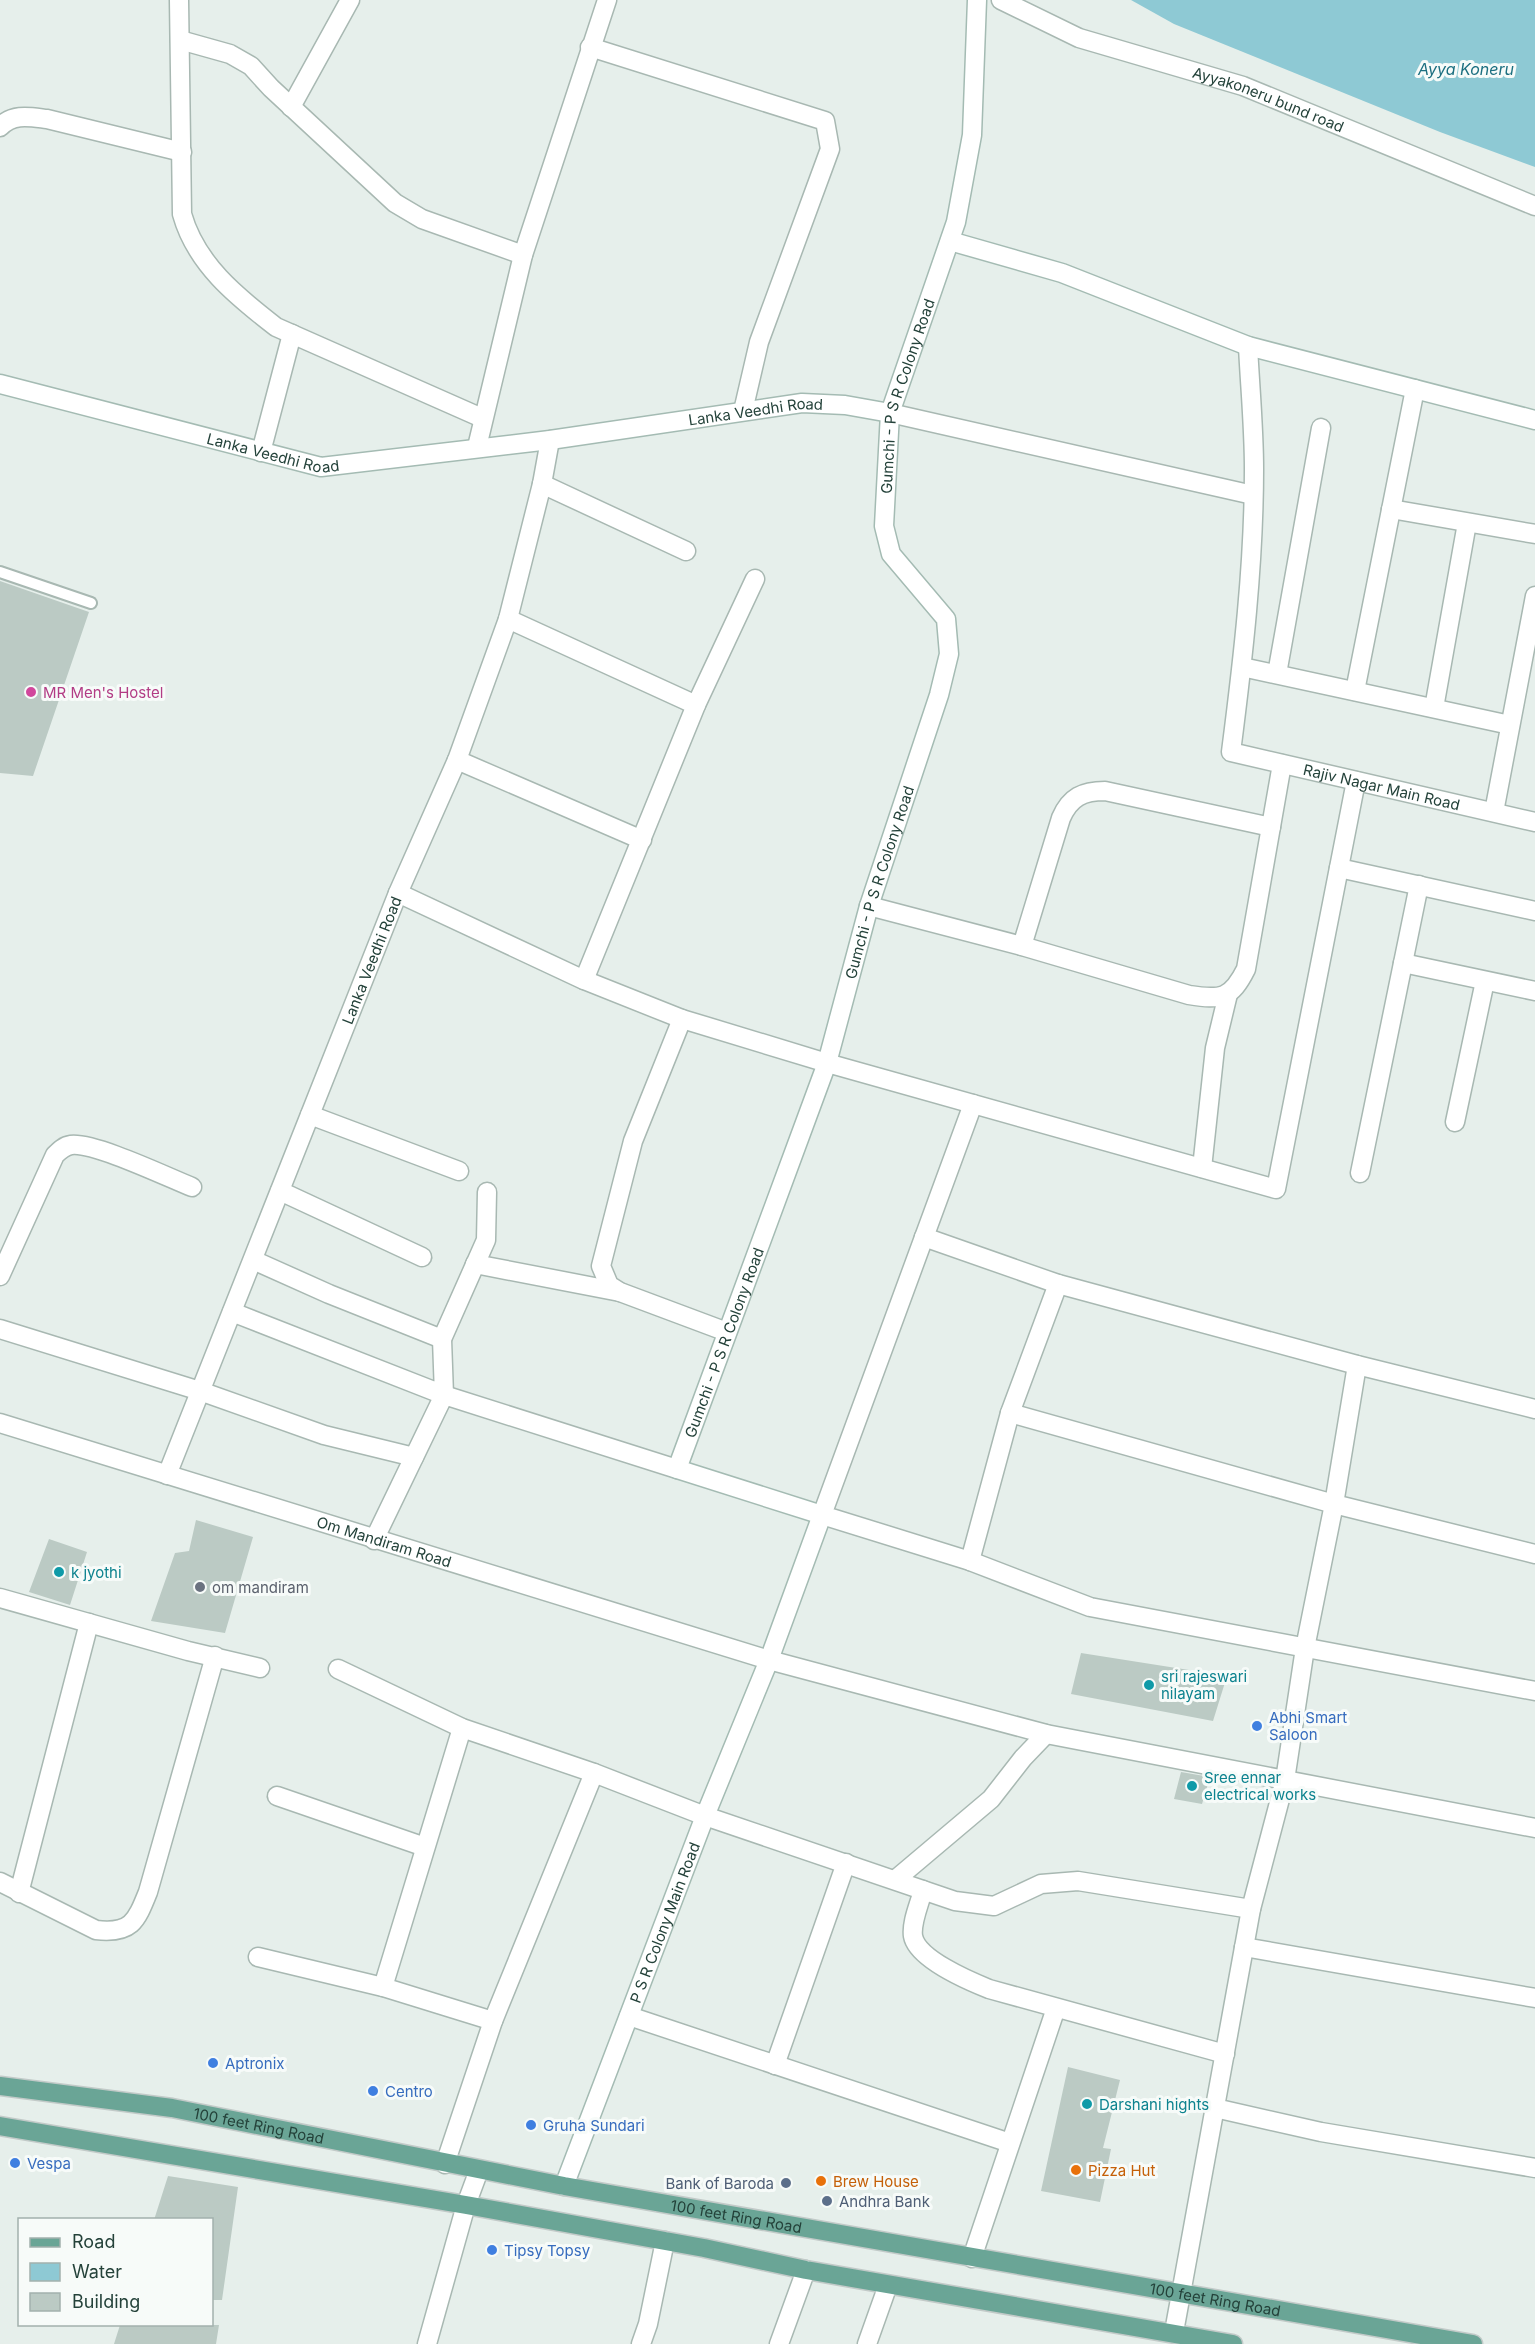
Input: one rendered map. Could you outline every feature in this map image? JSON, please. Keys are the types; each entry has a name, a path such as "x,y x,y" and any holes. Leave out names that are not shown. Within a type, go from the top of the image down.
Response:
{"main road":[{"name":"100 feet Ring Road","path":"0,2086 172,2108 564,2186 1180,2295 1473,2344"},
{"path":"0,2126 466,2205 1172,2338 1233,2344"}],"street":[{"path":"179,0 182,214 193,244 202,259 246,304 276,327 482,418"},
{"path":"291,107 350,0"},
{"path":"477,447 482,418 523,255 607,0"},
{"name":"Gumchi - P S R Colony Road","path":"677,1469 827,1064 869,906 939,695 949,654 946,619 891,554 884,526 890,413 950,241 972,135 977,0"},
{"name":"Ayyakoneru bund road","path":"1001,0 1079,38 1243,86 1535,206"},
{"path":"180,40 230,54 251,66 291,107 395,203 422,219 523,255"},
{"path":"591,47 825,121 830,150 759,342 743,411"},
{"path":"3,118 27,116 47,119 182,152"},
{"path":"950,241 1062,273 1248,346 1535,420"},
{"path":"261,452 292,334"},
{"path":"1248,346 1253,495 1242,667 1510,725"},
{"name":"Lanka Veedhi Road","path":"0,384 321,467 550,440 802,403 845,405 890,413 1253,495"},
{"path":"1355,691 1415,389"},
{"path":"1276,674 1321,428"},
{"name":"Lanka Veedhi Road","path":"167,1475 398,893 457,760 508,619 542,484 550,440"},
{"path":"542,484 686,551"},
{"path":"1391,509 1535,534"},
{"path":"1434,708 1467,523"},
{"path":"584,980 696,705 755,579"},
{"path":"1494,812 1535,596"},
{"path":"508,619 696,705"},
{"name":"Rajiv Nagar Main Road","path":"1242,667 1231,752 1535,822"},
{"path":"457,760 642,840"},
{"path":"869,906 1022,946 1189,995 1216,997 1228,994 1236,989 1246,969 1282,764"},
{"path":"398,893 584,980 681,1019 827,1064 1276,1189 1356,781"},
{"path":"1022,946 1061,818 1066,806 1077,795 1090,791 1105,791 1271,827"},
{"path":"1339,867 1535,910"},
{"path":"1360,1173 1419,885"},
{"path":"1403,963 1535,991"},
{"path":"1455,1122 1485,981"},
{"path":"1202,1168 1215,1048 1228,994"},
{"path":"620,1292 609,1285 603,1276 602,1257 633,1141 681,1019"},
{"path":"770,1660 973,1104"},
{"path":"310,1115 459,1171"},
{"path":"0,1276 55,1155 62,1148 69,1145 91,1148 192,1187"},
{"path":"280,1191 422,1257"},
{"path":"374,1540 444,1395 442,1339 486,1240 487,1192"},
{"path":"924,1237 1058,1284 1357,1365 1535,1409"},
{"path":"253,1260 442,1339"},
{"path":"475,1264 620,1292 727,1332"},
{"path":"970,1561 1010,1413 1058,1284"},
{"path":"232,1312 444,1395 970,1561 1090,1607 1535,1691"},
{"path":"0,1329 200,1391 324,1435 414,1457"},
{"path":"1172,2338 1251,1909 1285,1780 1305,1648 1334,1503 1357,1365"},
{"path":"1010,1413 1334,1503 1535,1554"},
{"name":"Om Mandiram Road","path":"0,1423 374,1540 770,1660 1046,1734 1535,1828"},
{"path":"0,1598 188,1651 260,1668"},
{"path":"19,1893 89,1623"},
{"path":"0,1882 96,1930 114,1932 127,1929 139,1915 148,1892 215,1656"},
{"name":"P S R Colony Main Road","path":"564,2186 705,1816 770,1660"},
{"path":"339,1669 462,1728 594,1773 705,1816 955,1901 994,1906 1041,1884 1078,1881 1251,1909"},
{"path":"383,1987 462,1728"},
{"path":"895,1880 991,1799 1023,1758 1046,1734"},
{"path":"445,2164 493,2021 594,1773"},
{"path":"277,1796 425,1847"},
{"path":"775,2065 846,1863"},
{"path":"923,1890 913,1934 915,1942 925,1954 961,1977 989,1989 1225,2054"},
{"path":"1244,1947 1535,1998"},
{"path":"258,1957 383,1987 493,2021"},
{"path":"972,2258 1056,2008"},
{"path":"629,2016 1011,2143"},
{"path":"1215,2108 1321,2132 1535,2168"},
{"path":"427,2344 466,2205 479,2170"},
{"path":"641,2344 648,2324 665,2241"},
{"path":"779,2344 806,2270"},
{"path":"867,2344 888,2285"}],"lane":[{"path":"0,572 92,603"}],"water":[{"name":"Ayya Koneru","path":"1131,0 1535,0 1535,167 1440,132 1174,24"}],"building":[{"name":"MR Men's Hostel","path":"0,581 89,612 33,776 0,773"},
{"name":"om mandiram","path":"196,1520 253,1537 225,1633 151,1621 175,1553 189,1551"},
{"name":"k jyothi","path":"49,1539 87,1552 70,1605 29,1592"},
{"name":"sri rajeswari nilayam","path":"1081,1653 1227,1676 1213,1721 1071,1694"},
{"name":"Sree ennar electrical works","path":"1181,1772 1210,1777 1202,1804 1174,1799"},
{"path":"1068,2067 1120,2080 1103,2148 1111,2149 1100,2202 1041,2191"},
{"path":"168,2176 238,2187 222,2300 213,2300 213,2218 155,2218"},
{"path":"219,2325 216,2344 114,2344 120,2326"}],"place":[{"name":"MR Men's Hostel","path":"31,692"},
{"name":"k jyothi","path":"59,1572"},
{"name":"om mandiram","path":"200,1587"},
{"name":"sri rajeswari nilayam","path":"1149,1685"},
{"name":"Abhi Smart Saloon","path":"1257,1726"},
{"name":"Sree ennar electrical works","path":"1192,1786"},
{"name":"Aptronix","path":"213,2063"},
{"name":"Centro","path":"373,2091"},
{"name":"Darshani hights","path":"1087,2104"},
{"name":"Gruha Sundari","path":"531,2125"},
{"name":"Vespa","path":"15,2163"},
{"name":"Pizza Hut","path":"1076,2170"},
{"name":"Brew House","path":"821,2181"},
{"name":"Bank of Baroda","path":"786,2183"},
{"name":"Andhra Bank","path":"827,2201"},
{"name":"Tipsy Topsy","path":"492,2250"}]}
